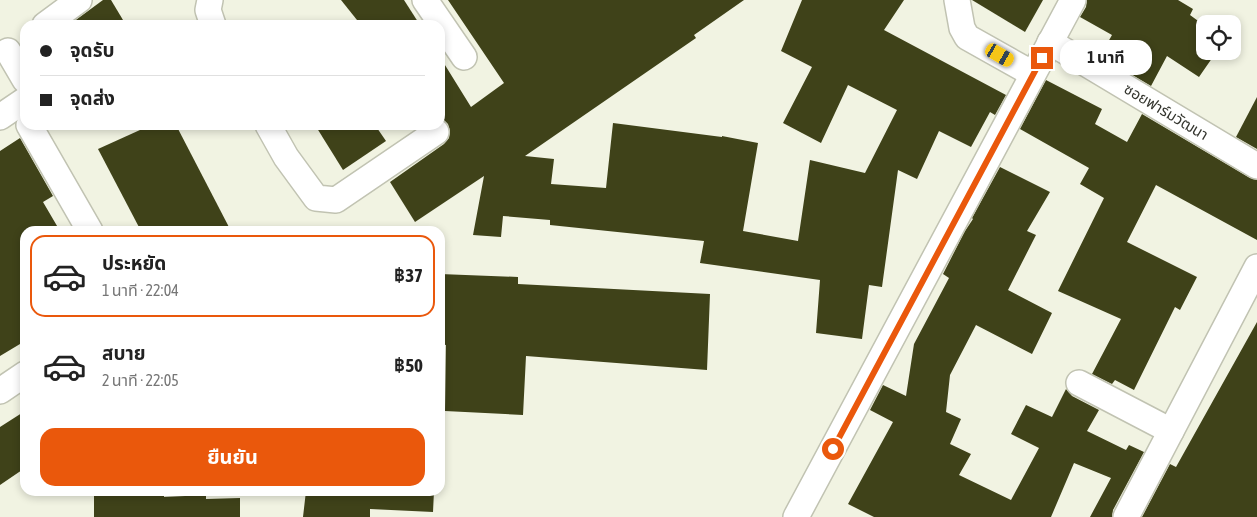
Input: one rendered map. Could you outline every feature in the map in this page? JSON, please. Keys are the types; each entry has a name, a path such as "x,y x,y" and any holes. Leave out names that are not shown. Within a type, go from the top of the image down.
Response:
{"street":[{"path":"52,20 79,0"},
{"path":"210,0 208,10 212,20"},
{"path":"425,0 439,20"},
{"path":"957,0 962,28 967,36 1033,74"},
{"path":"796,517 1073,0"},
{"path":"445,29 464,57"},
{"name":"ซอยฟาร์มวัฒนา","path":"1050,42 1257,166"},
{"path":"11,49 20,69"},
{"path":"29,130 87,226"},
{"path":"271,130 286,157 316,198 336,200 436,132"},
{"path":"1126,517 1257,267"},
{"path":"0,391 20,377"},
{"path":"1079,383 1171,431"}],"building":[{"path":"103,0 111,0 123,20 76,20"},
{"path":"341,0 404,0 417,20 357,20"},
{"path":"448,0 744,0 694,35 696,38 525,156 554,159 551,184 606,188 613,123 722,136 758,143 743,231 798,241 810,160 865,173 897,110 848,85 821,143 783,123 812,67 781,51 802,0 904,0 884,30 1006,95 995,115 990,112 971,147 939,131 917,179 898,170 882,287 869,285 862,339 816,333 820,280 700,263 704,241 550,225 550,220 503,216 501,237 473,235 484,176 415,222 390,182 444,144 449,138 450,131 445,121 445,65 471,107 504,83"},
{"path":"972,0 1043,0 1025,32"},
{"path":"1087,0 1178,0 1193,9 1190,15 1196,19 1196,60 1211,60 1199,77 1167,56 1151,86 1124,70 1128,63 1104,49 1112,35 1080,17 1086,7"},
{"path":"1046,80 1102,109 1095,124 1127,142 1142,114 1250,178 1257,180 1257,240 1156,185 1127,242 1197,277 1180,310 1175,307 1134,390 1115,380 1112,384 1092,374 1121,319 1058,291 1104,198 1080,184 1089,168 1020,129"},
{"path":"1257,97 1257,149 1236,137"},
{"path":"140,130 179,130 228,226 138,226 98,149"},
{"path":"318,130 378,130 386,141 343,170"},
{"path":"20,138 53,196 43,202 57,226 20,226 20,344 0,356 0,151"},
{"path":"1000,167 1050,192 1027,231 1036,235 1008,290 1052,313 1032,354 976,325 950,375 946,412 961,419 950,444 971,454 959,475 1011,500 1039,448 1011,434 1026,405 1052,417 1066,389 1072,396 1099,410 1087,431 1126,450 1129,445 1144,452 1113,510 1112,517 1090,517 1111,478 1074,463 1051,517 874,517 848,504 893,422 870,410 883,385 906,396 914,344 949,278 943,274"},
{"path":"445,274 518,277 518,284 710,294 707,370 526,356 523,415 445,411"},
{"path":"1257,322 1257,517 1142,517 1170,464 1176,467"},
{"path":"20,414 20,471 0,485 0,427"},
{"path":"94,496 206,496 206,499 240,498 240,517 94,517"},
{"path":"305,496 434,496 433,512 370,509 370,517 303,517"}],"route":[{"path":"833,449 1042,58"}]}
